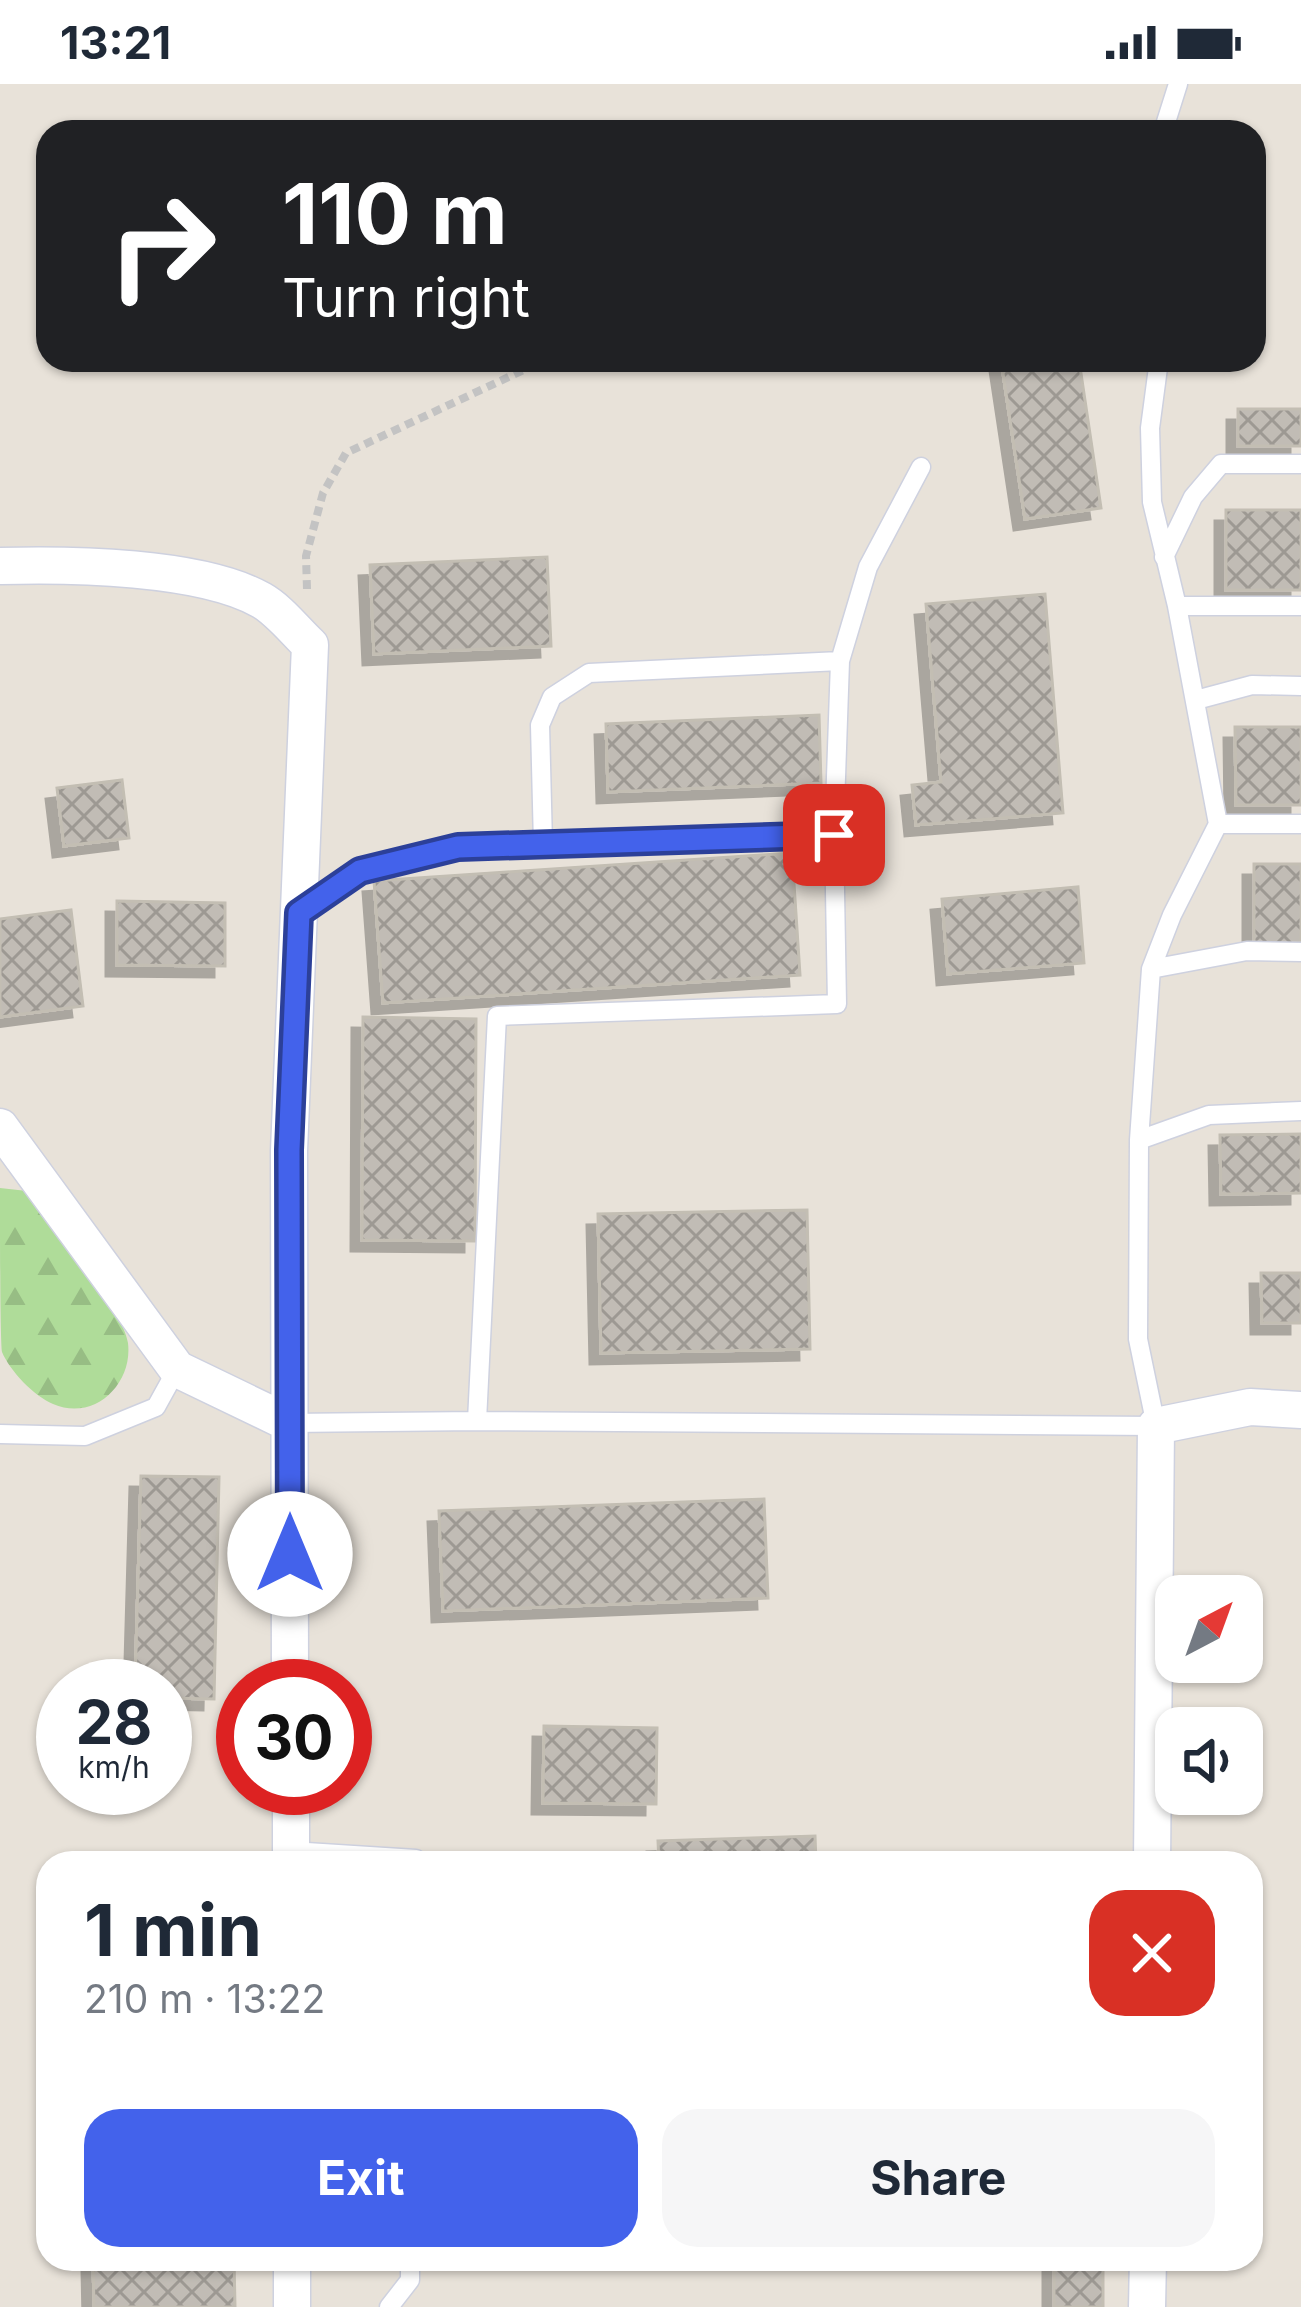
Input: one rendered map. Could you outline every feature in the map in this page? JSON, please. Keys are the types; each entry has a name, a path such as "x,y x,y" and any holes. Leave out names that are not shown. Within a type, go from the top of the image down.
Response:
{"street":[{"path":"0,566 60,565 200,579 262,601 310,645 289,1150 290,1659"},
{"path":"0,1127 177,1370 290,1423"},
{"path":"1152,1851 1156,1426 1250,1407 1301,1410"},
{"path":"290,1815 291,1851"},
{"path":"292,2271 292,2307"},
{"path":"1147,2307 1148,2271"}],"lane":[{"path":"1167,120 1178,84"},
{"path":"290,1423 1156,1426 1138,1339 1139,1140 1151,969 1218,824 1177,606 1152,502 1150,428 1157,372"},
{"path":"1164,557 1193,497 1221,464 1301,464"},
{"path":"476,1421 497,1016 837,1004 834,835 840,661 868,567 921,467"},
{"path":"1177,606 1301,606"},
{"path":"543,844 540,725 552,697 589,673 840,661"},
{"path":"1196,700 1252,686 1301,686"},
{"path":"1218,824 1301,824"},
{"path":"299,913 360,871 458,847 834,835"},
{"path":"1151,969 1247,951 1301,952"},
{"path":"1139,1140 1209,1115 1301,1111"},
{"path":"0,1434 85,1436 156,1407 177,1370"},
{"path":"389,2307 410,2280 410,2271"}],"path":[{"path":"310,645 306,556 323,493 346,453 519,372"}],"green space":[{"path":"0,1188 27,1191 100,1288 123,1328 128,1343 124,1372 108,1396 96,1403 83,1408 53,1404 17,1375 2,1352"}],"building":[{"path":"1003,372 1081,372 1101,508 1025,519"},
{"path":"1238,409 1301,409 1301,446 1238,446"},
{"path":"1226,510 1301,510 1301,590 1226,590"},
{"path":"547,557 551,646 374,654 370,565"},
{"path":"1045,594 1063,813 916,825 912,785 941,782 926,604"},
{"path":"819,715 821,783 608,792 606,724"},
{"path":"1235,727 1301,727 1301,805 1236,805"},
{"path":"122,780 129,838 64,846 57,788"},
{"path":"792,853 800,975 383,1003 374,881"},
{"path":"1254,864 1301,864 1301,946 1254,946"},
{"path":"1078,887 1084,963 948,974 942,899"},
{"path":"117,901 225,903 225,966 117,965"},
{"path":"71,910 83,1006 0,1017 0,919"},
{"path":"363,1017 476,1019 475,1241 362,1240"},
{"path":"1301,1134 1301,1193 1221,1194 1220,1135"},
{"path":"807,1210 810,1349 601,1353 598,1214"},
{"path":"1261,1273 1301,1273 1301,1323 1262,1323"},
{"path":"141,1476 219,1477 214,1699 192,1699 192,1659 136,1659"},
{"path":"764,1499 768,1598 443,1611 439,1511"},
{"path":"544,1726 657,1728 656,1804 543,1803"},
{"path":"815,1836 816,1851 658,1851 658,1841"},
{"path":"93,2271 234,2271 235,2307 94,2307"},
{"path":"1054,2271 1103,2271 1103,2307 1054,2307"}],"route":[{"path":"290,1554 289,1150 299,913 360,871 458,847 834,835"}]}
